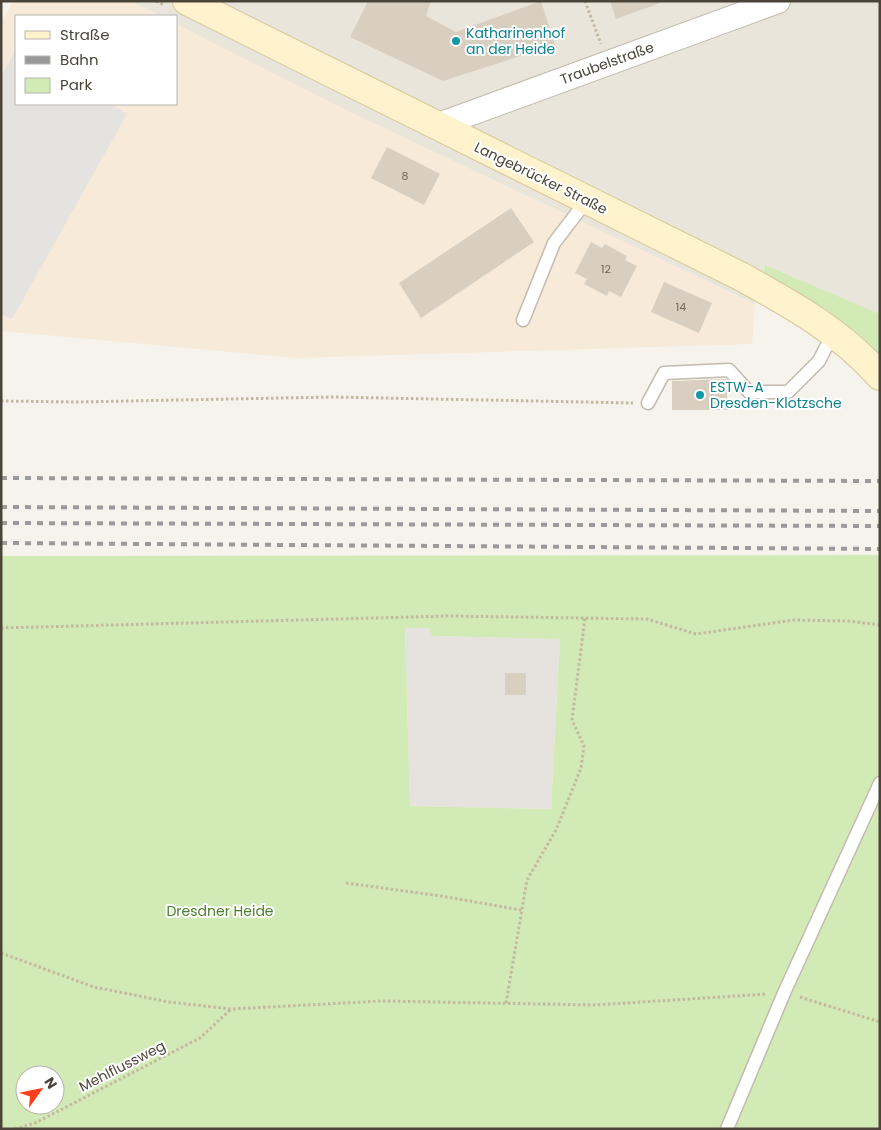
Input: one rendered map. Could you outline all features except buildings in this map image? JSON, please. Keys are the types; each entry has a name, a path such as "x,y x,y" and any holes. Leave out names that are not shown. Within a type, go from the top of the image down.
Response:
{"main road":[{"name":"Langebrücker Straße","path":"187,1 751,282 803,310 862,356 880,376"}],"street":[{"name":"Traubelstraße","path":"436,126 778,1"}],"lane":[{"path":"524,320 554,243 587,200"},
{"path":"648,403 664,373 729,370 749,392 788,392 819,361 826,347 838,336"},
{"path":"727,1129 784,993 880,783"}],"path":[{"path":"585,1 609,63"},
{"path":"1,400 77,402 333,397 648,403"},
{"path":"1,628 448,616 647,620 696,634 794,620 848,621 880,625"},
{"path":"506,1003 527,880 556,830 581,768 584,746 572,720 585,618"},
{"path":"346,883 441,896 521,910"},
{"path":"1,953 94,988 169,1002 231,1009 382,1001 595,1004 784,993 880,1022"},
{"name":"Mehlflussweg","path":"15,1129 36,1123 200,1038 231,1009"},
{"path":"34,1129 36,1123"}],"shaded area":[{"path":"14,1 130,1 159,15 15,15 15,105 178,105 178,25 354,114 755,304 752,344 296,358 1,331 1,22"},
{"path":"130,1 880,1 880,314 765,265 755,304 354,114 238,56 178,25 178,15 159,15"},
{"path":"15,51 15,105 113,105 127,114 12,319 1,314 1,77"},
{"path":"405,628 430,628 431,636 560,639 551,809 410,806"}],"green space":[{"path":"765,265 880,314 880,370 761,285"},
{"name":"Dresdner Heide","path":"880,555 880,1129 1,1129 1,556","holes":["405,628 430,628 431,636 560,639 551,809 410,806"]}],"railway":[{"path":"1,478 880,481"},
{"path":"1,507 880,511"},
{"path":"1,523 880,526"},
{"path":"1,543 880,549"}],"place":[{"name":"Katharinenhof an der Heide","path":"456,41"},
{"name":"ESTW-A Dresden-Klotzsche","path":"700,395"}]}
